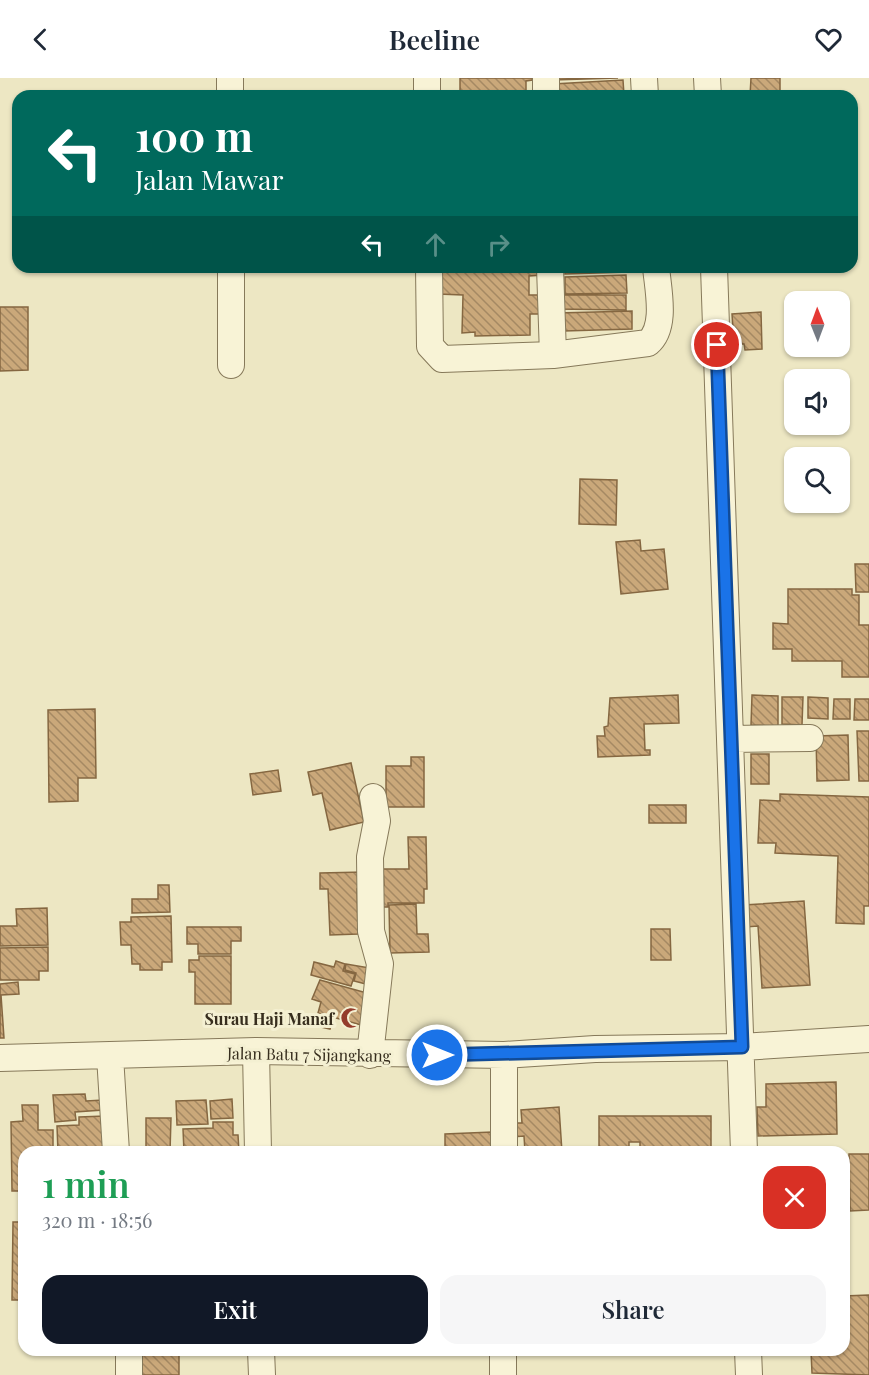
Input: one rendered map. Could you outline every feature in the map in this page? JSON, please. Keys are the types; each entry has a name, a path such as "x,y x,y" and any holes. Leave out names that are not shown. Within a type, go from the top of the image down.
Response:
{"street":[{"path":"231,273 231,365"},
{"path":"429,273 430,346 442,359 553,355 648,343 655,337 659,313 656,273"},
{"path":"550,273 553,355"},
{"path":"714,273 744,1146"},
{"path":"731,739 810,738"},
{"path":"370,1055 380,964 371,931 370,857 376,821 373,798"},
{"name":"Jalan Batu 7 Sijangkang","path":"0,1058 256,1051 370,1055 504,1055 595,1049 742,1047 869,1039"},
{"path":"256,1051 258,1146"},
{"path":"504,1055 504,1146"},
{"path":"110,1056 116,1146"},
{"path":"129,1356 129,1375"},
{"path":"261,1356 261,1375"},
{"path":"503,1356 503,1375"},
{"path":"748,1356 749,1375"}],"building":[{"path":"460,78 539,78 526,81 526,90 460,90"},
{"path":"553,78 618,78 553,80"},
{"path":"751,78 780,78 780,90 750,90"},
{"path":"623,80 624,90 554,90 553,84"},
{"path":"438,273 542,273 542,275 529,276 529,295 542,295 542,314 530,314 530,335 475,336 475,332 462,333 463,295 438,294"},
{"path":"626,275 627,293 565,294 565,277"},
{"path":"556,295 626,295 626,310 556,309"},
{"path":"0,307 28,307 28,370 0,371"},
{"path":"632,311 632,329 564,331 558,313"},
{"path":"761,312 762,349 745,350 744,344 734,344 732,314"},
{"path":"580,479 617,480 616,525 579,524"},
{"path":"640,540 641,551 664,549 668,589 621,594 616,542"},
{"path":"855,564 869,564 869,592 856,592"},
{"path":"788,589 852,589 852,595 859,595 859,625 869,625 869,677 842,677 842,661 792,661 792,649 773,649 773,623 788,624"},
{"path":"678,695 679,723 644,724 645,750 650,750 650,755 598,757 597,736 605,736 604,727 608,726 610,698"},
{"path":"752,695 778,696 778,726 751,725"},
{"path":"782,697 803,697 802,725 782,724"},
{"path":"808,697 828,698 828,719 808,718"},
{"path":"834,699 850,699 850,719 833,719"},
{"path":"855,699 869,699 869,720 854,720"},
{"path":"95,709 96,778 78,778 78,801 49,802 48,710"},
{"path":"857,731 869,731 869,781 859,781"},
{"path":"848,735 849,780 817,781 816,736"},
{"path":"751,754 769,754 769,784 751,784"},
{"path":"411,757 424,757 424,807 386,807 386,766 411,766"},
{"path":"351,763 364,822 330,830 322,793 313,795 308,772"},
{"path":"278,770 281,791 253,795 250,774"},
{"path":"780,794 869,797 869,906 864,906 864,924 836,923 838,856 775,853 776,843 758,843 760,800 780,801"},
{"path":"649,805 686,805 686,823 649,823"},
{"path":"408,837 426,837 427,889 424,889 424,903 388,903 388,907 377,907 377,885 384,885 383,869 409,869"},
{"path":"364,872 364,889 357,889 358,934 330,935 328,889 320,889 320,873"},
{"path":"158,885 169,885 170,912 132,913 132,899 158,899"},
{"path":"804,901 810,985 762,988 758,926 745,927 744,905"},
{"path":"416,904 417,934 428,934 429,952 390,953 389,905"},
{"path":"47,908 48,945 0,946 0,926 17,926 16,909"},
{"path":"171,916 172,962 162,962 162,970 140,970 140,964 132,964 131,945 121,945 120,922 131,922 131,917"},
{"path":"187,927 241,927 241,941 231,941 231,954 198,954 198,944 187,944"},
{"path":"651,929 670,929 671,960 651,960"},
{"path":"48,947 48,971 39,971 39,980 0,980 0,948"},
{"path":"199,956 231,956 231,1004 195,1004 195,972 189,972 189,960 199,960"},
{"path":"336,961 345,964 343,971 355,974 351,986 311,975 314,962 334,967"},
{"path":"346,964 370,968 366,984 354,981 356,973 345,970"},
{"path":"320,980 374,995 365,1026 318,1013 321,1002 312,999"},
{"path":"18,982 19,994 1,995 4,1038 0,1038 0,984"},
{"path":"314,1015 333,1019 330,1029 312,1025"},
{"path":"836,1082 837,1134 758,1136 757,1107 766,1107 766,1084"},
{"path":"85,1094 86,1101 103,1100 103,1110 75,1112 76,1120 55,1122 53,1095"},
{"path":"232,1099 233,1118 211,1119 210,1101"},
{"path":"206,1100 208,1124 177,1125 176,1101"},
{"path":"22,1105 38,1105 38,1130 53,1130 53,1146 18,1146 18,1191 12,1191 11,1122 23,1121"},
{"path":"559,1107 562,1146 525,1146 524,1136 512,1137 511,1123 522,1123 521,1110"},
{"path":"105,1116 106,1146 58,1146 57,1126 79,1125 79,1117"},
{"path":"599,1116 711,1116 711,1146 640,1146 640,1142 629,1142 629,1146 599,1146"},
{"path":"146,1118 171,1118 170,1146 146,1146"},
{"path":"213,1122 233,1122 233,1135 238,1135 239,1146 184,1146 183,1129 213,1128"},
{"path":"492,1132 493,1146 445,1146 445,1134"},
{"path":"850,1154 869,1154 869,1210 850,1211"},
{"path":"13,1222 18,1222 18,1300 12,1300"},
{"path":"869,1295 869,1375 812,1373 811,1356 850,1356 850,1296"},
{"path":"142,1356 179,1356 179,1375 142,1375"}],"place":[{"name":"Surau Haji Manaf","path":"351,1018"}],"route":[{"path":"437,1055 504,1055 595,1049 742,1047 724,602 717,345"}]}
